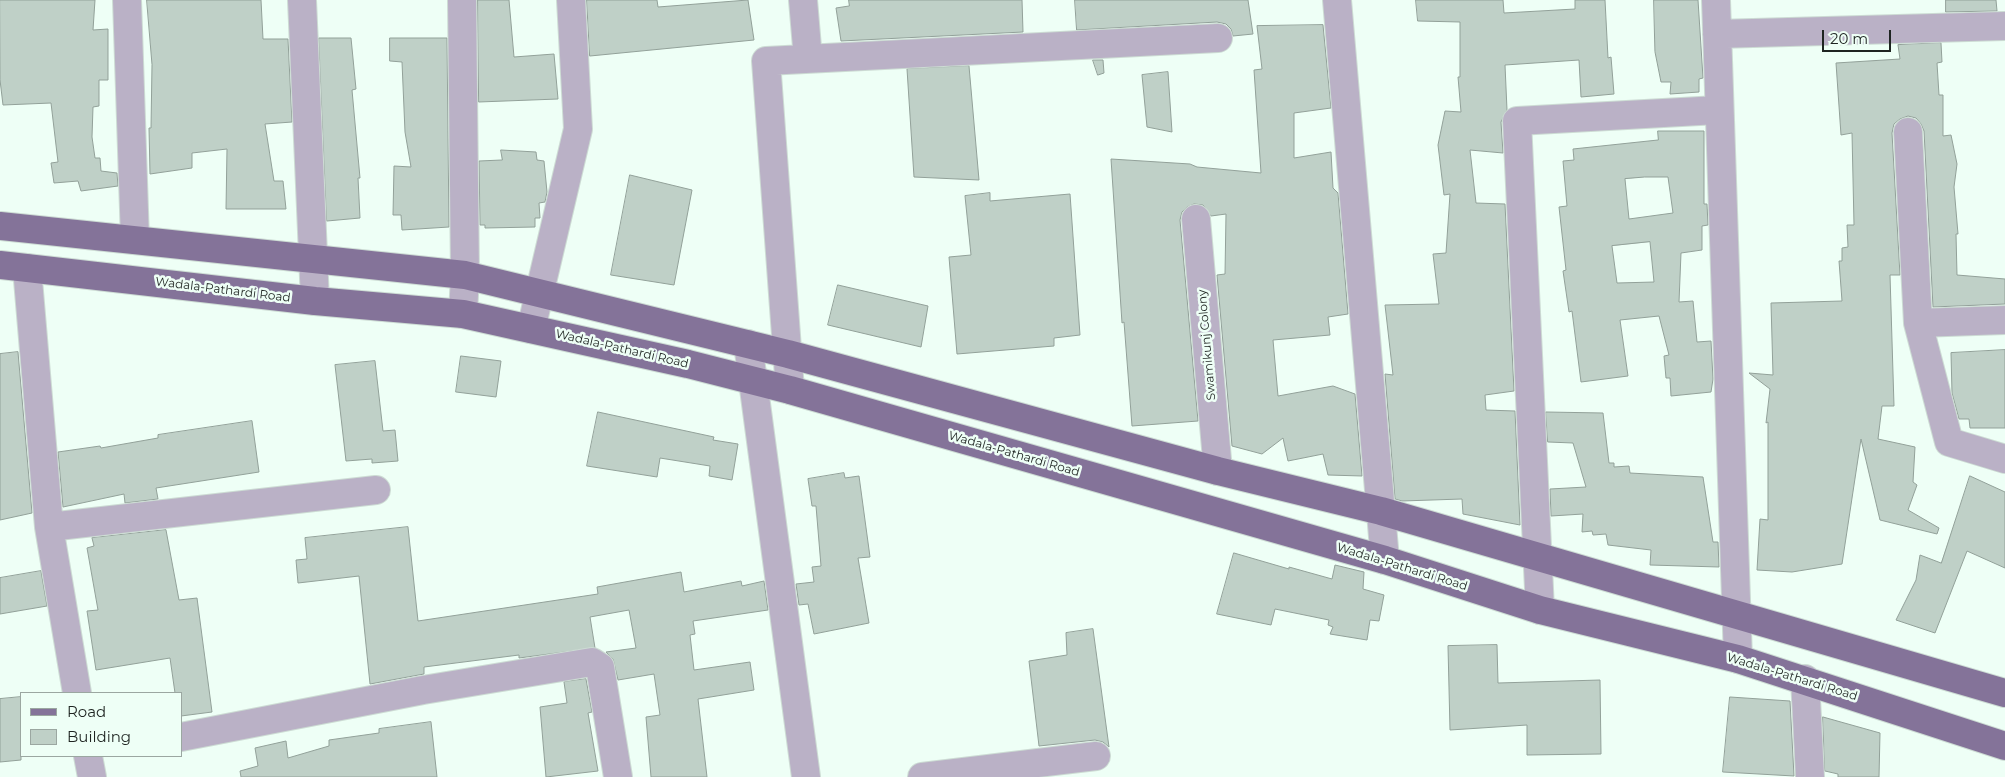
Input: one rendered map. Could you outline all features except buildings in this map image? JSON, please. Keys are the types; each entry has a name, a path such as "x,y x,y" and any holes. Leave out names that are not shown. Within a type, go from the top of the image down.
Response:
{"main road":[{"path":"0,226 314,257 465,275 788,354 1218,471 1381,511 1539,559 1736,613 2005,693"},
{"name":"Wadala-Pathardi Road","path":"0,265 315,301 463,314 754,380 1385,560 1540,610 1738,659 1805,679 2005,746"}],"street":[{"path":"127,0 135,240"},
{"path":"302,0 315,301"},
{"path":"462,0 465,275 463,314"},
{"path":"531,329 578,130 571,0"},
{"path":"803,0 808,59"},
{"path":"1337,0 1385,560"},
{"path":"1716,0 1718,110 1738,659"},
{"path":"1718,34 2005,26"},
{"path":"790,390 766,61 1218,38"},
{"path":"1540,610 1517,121 1718,110"},
{"path":"1908,132 1918,323 1949,442 2005,459"},
{"name":"Swamikunj Colony","path":"1196,219 1218,471"},
{"path":"27,268 49,527 77,692"},
{"path":"1918,323 2005,320"},
{"path":"748,344 806,777"},
{"path":"49,527 376,490"},
{"path":"182,737 423,690 592,662 600,668 618,777"},
{"path":"1805,679 1810,777"},
{"path":"922,777 1096,756"},
{"path":"88,757 92,777"}]}
